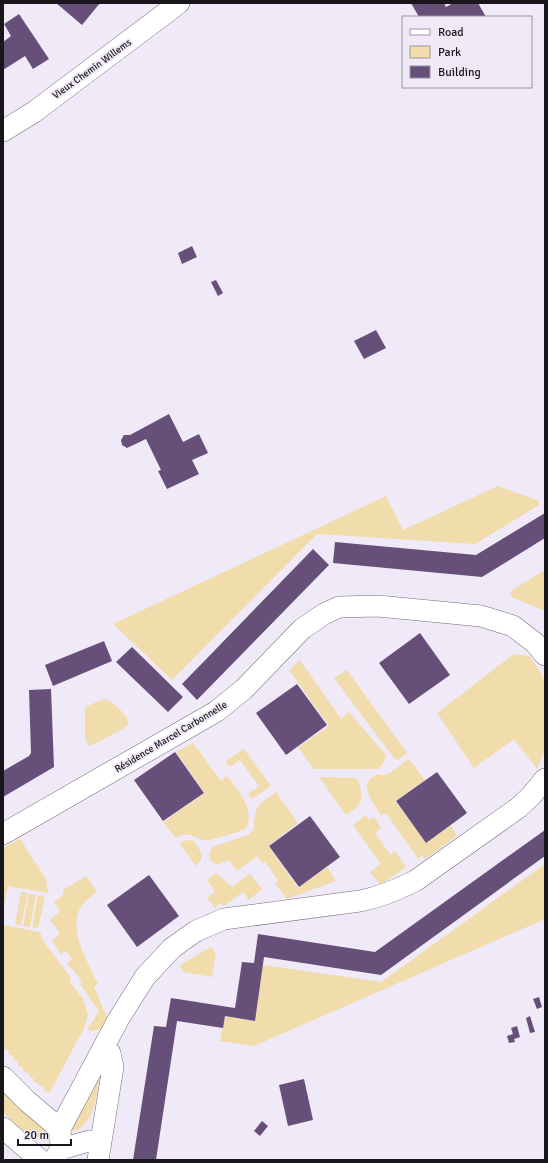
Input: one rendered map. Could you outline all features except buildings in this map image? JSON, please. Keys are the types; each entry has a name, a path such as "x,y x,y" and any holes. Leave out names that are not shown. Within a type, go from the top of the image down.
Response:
{"street":[{"name":"Vieux Chemin Willems","path":"3,131 34,112 179,3"},
{"name":"Résidence Marcel Carbonnelle","path":"3,834 217,711 244,689 302,629 324,614 339,607 378,606 481,616 513,626 535,643 545,655"},
{"path":"58,1146 103,1048 125,1008 155,964 172,948 196,931 224,919 360,900 382,896 403,887 422,876 518,808 531,796 545,779"},
{"path":"58,1146 84,1141 100,1151 113,1067 110,1053 103,1048"},
{"path":"3,1077 27,1101 58,1146"},
{"path":"3,1128 35,1156"},
{"path":"3,1146 35,1156"}],"green space":[{"path":"498,486 539,501 539,505 475,544 317,534 172,680 113,624 386,496 403,530"},
{"path":"545,570 545,611 512,597 510,594 512,590"},
{"path":"514,654 529,656 540,671 545,683 545,750 537,769 514,739 474,768 437,713"},
{"path":"300,660 341,719 349,712 386,755 383,764 378,769 314,769 298,747 329,726 289,670"},
{"path":"347,670 407,753 398,760 394,758 334,678"},
{"path":"104,699 111,702 123,713 128,721 128,724 125,728 90,746 85,741 85,709 87,706"},
{"path":"193,743 221,781 227,776 241,794 249,814 246,829 210,840 202,840 188,835 176,838 163,822 205,793 176,752"},
{"path":"244,749 271,786 252,799 248,794 259,786 240,760 230,767 226,761"},
{"path":"409,759 425,780 395,801 426,843 451,825 457,836 425,859 422,855 418,859 386,813 381,815 371,800 367,788 367,783 370,779 376,775 388,774"},
{"path":"319,777 356,778 360,786 361,793 361,799 358,806 346,815"},
{"path":"276,792 298,823 268,846 298,888 327,867 336,881 287,899 275,883 278,880 265,862 262,863 257,856 237,871 229,860 217,865 211,861 209,855 212,847 248,835 254,829 255,816 258,807"},
{"path":"366,815 369,820 374,817 381,828 375,833 390,854 395,851 406,867 380,885 370,872 381,864 353,825"},
{"path":"20,839 46,879 48,893 8,886 3,910 3,848"},
{"path":"187,840 194,841 202,854 201,860 196,866 179,843"},
{"path":"545,864 545,919 254,1046 220,1041 225,1016 254,1021 263,965 381,982"},
{"path":"216,873 232,887 250,874 262,889 249,900 243,892 224,906 220,903 215,908 207,898 215,891 207,880"},
{"path":"86,876 97,892 86,901 79,910 76,922 77,931 82,950 98,984 94,987 108,1020 103,1028 93,1031 87,1030 99,1011 80,984 82,981 67,963 72,959 66,951 61,954 52,941 60,933 50,920 60,911 54,902 63,895 63,890"},
{"path":"21,892 28,893 21,925 15,924"},
{"path":"29,894 36,895 30,927 23,926"},
{"path":"38,895 45,897 38,928 32,927"},
{"path":"3,925 40,932 42,939 71,978 69,981 84,1000 88,1016 84,1028 50,1092 44,1091 45,1088 33,1081 34,1079 29,1076 30,1074 23,1071 23,1068 17,1065 19,1062 8,1054 9,1050 3,1048"},
{"path":"211,947 216,953 212,977 183,972 180,965"},
{"path":"101,1065 97,1093 92,1113 81,1128 73,1131 71,1129"},
{"path":"3,1089 48,1132 46,1137 35,1138 29,1135 19,1128 3,1112"}]}
